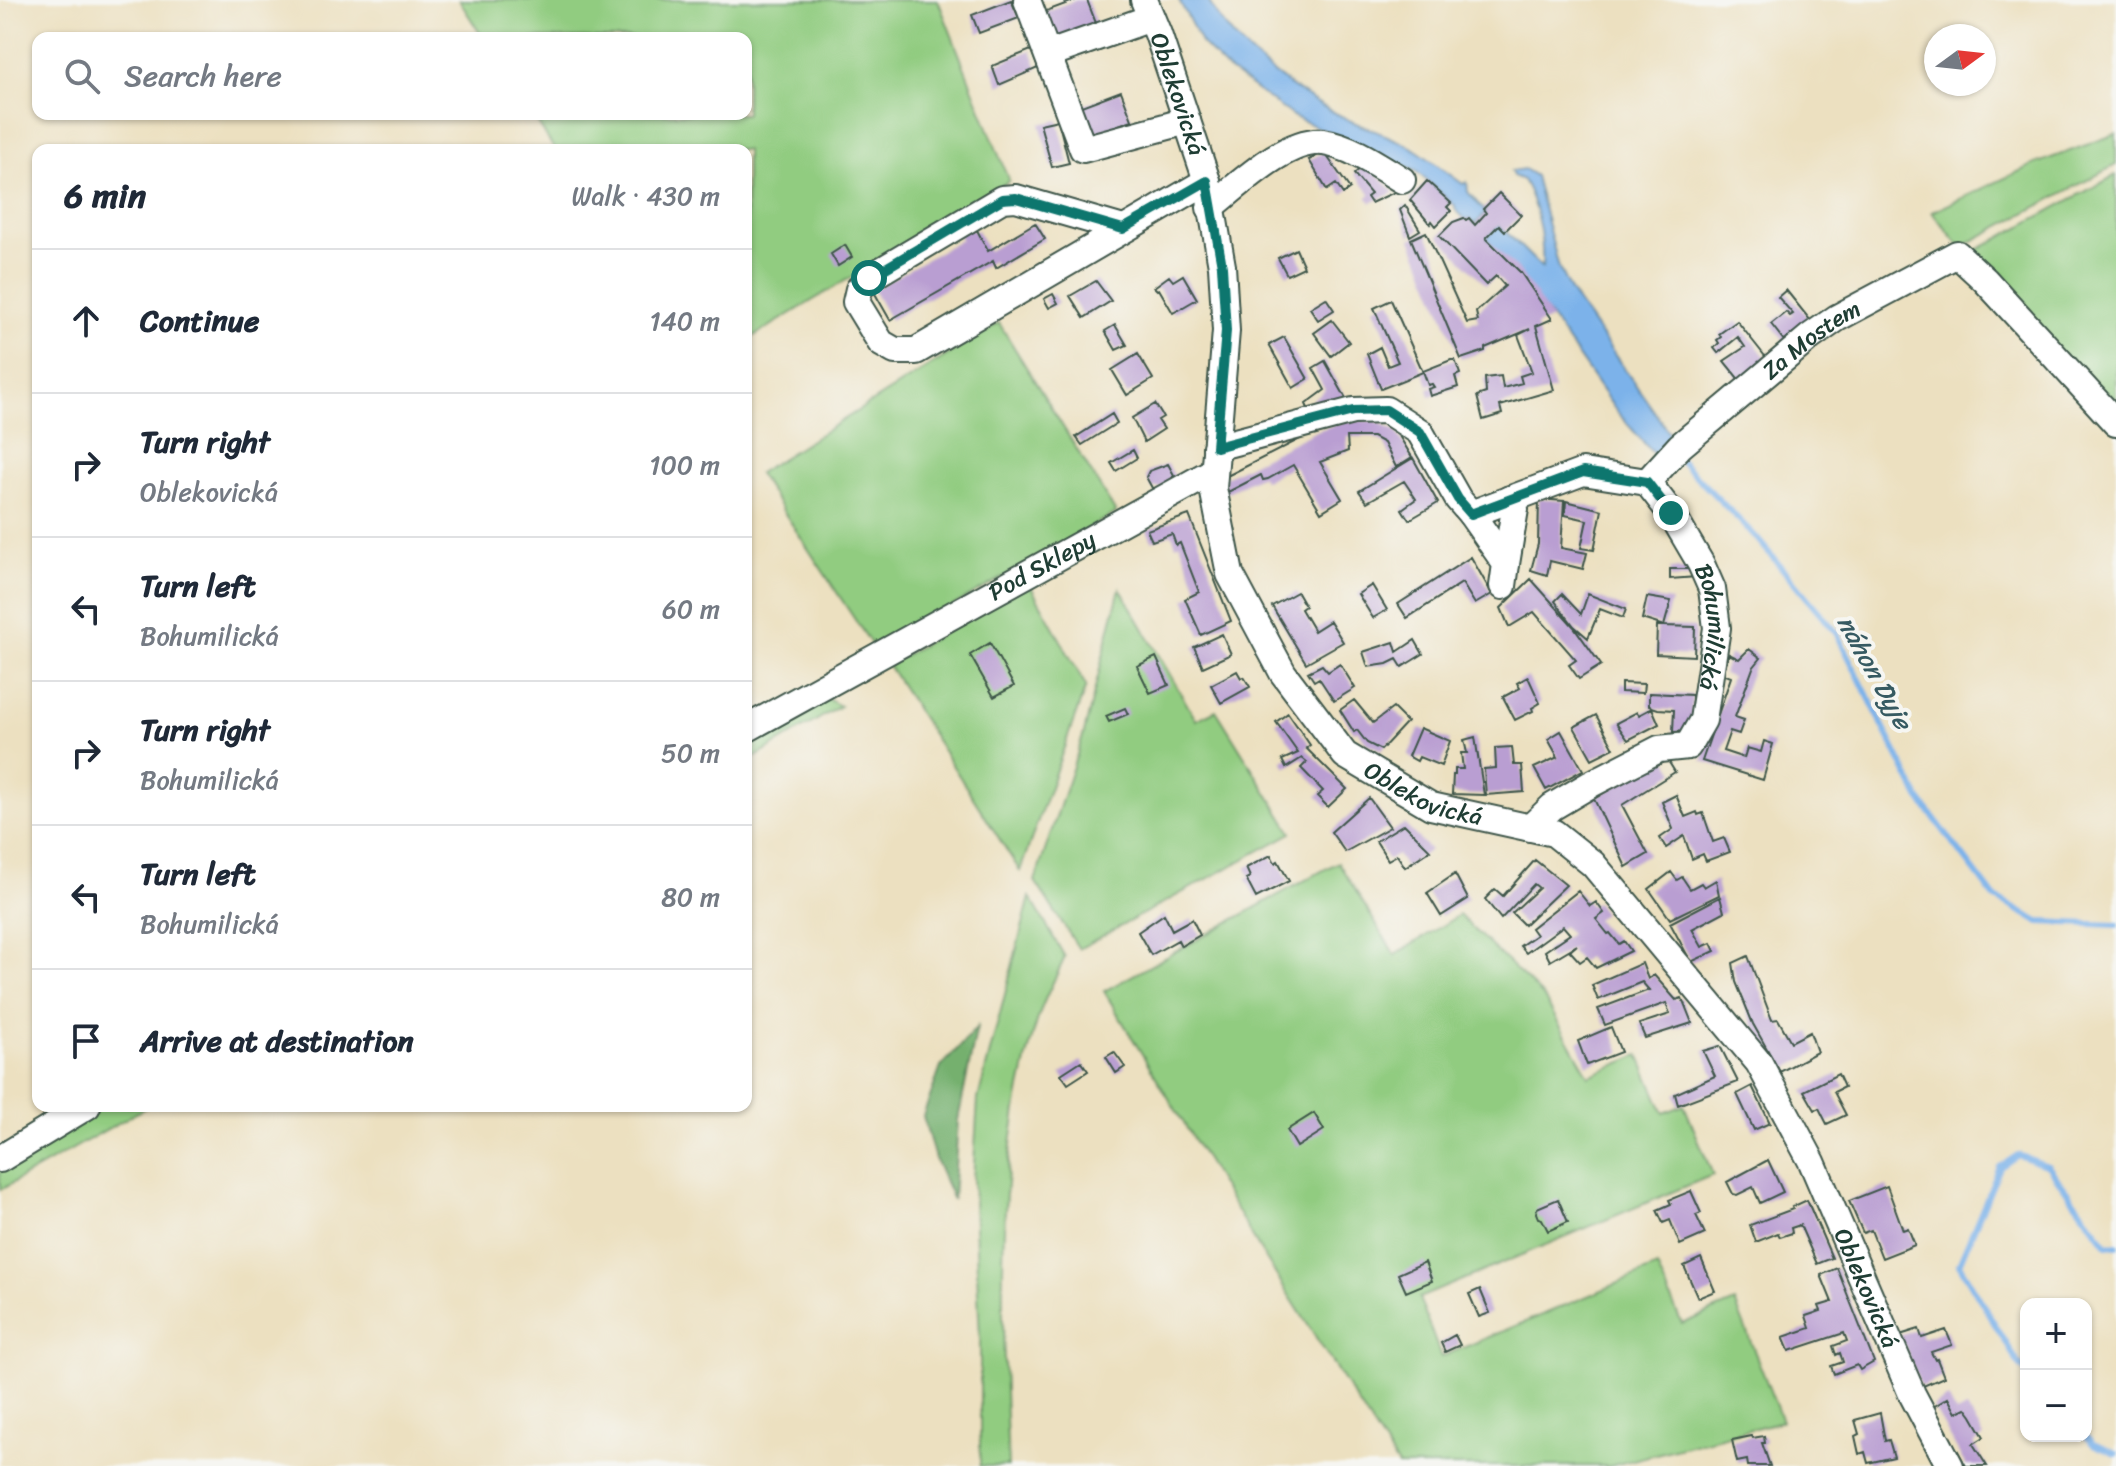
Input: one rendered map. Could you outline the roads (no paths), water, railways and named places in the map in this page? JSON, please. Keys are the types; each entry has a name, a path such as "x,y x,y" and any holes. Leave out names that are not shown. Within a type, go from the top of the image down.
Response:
{"street":[{"path":"1027,0 1083,149 1187,121"},
{"path":"1049,54 1147,9"},
{"name":"Oblekovická","path":"1147,9 1207,181 1222,266 1226,331 1213,488 1230,574 1283,673 1345,755 1431,806 1554,833 1593,864 1759,1063 1812,1162 1912,1394 1950,1466"},
{"path":"1210,208 1277,156 1300,145 1322,142 1339,147 1402,180"},
{"path":"1123,229 1016,198 1002,199 869,278 859,289 856,302 881,343 895,351 916,351 1207,181"},
{"name":"Za Mostem","path":"1653,474 1680,446 1769,369 1837,318 1957,254 1985,280 2116,423"},
{"path":"1215,459 1353,411 1386,410 1420,432 1458,499 1471,514 1504,575 1515,509 1510,499"},
{"name":"Pod Sklepy","path":"752,726 1215,459"},
{"path":"1471,514 1583,472 1653,474"},
{"name":"Bohumilická","path":"1530,828 1552,807 1591,784 1659,749 1688,746 1703,720 1717,628 1712,589 1653,474"},
{"path":"0,1159 77,1112"}],"water":[{"path":"1179,0 1208,0 1235,37 1270,71 1331,111 1405,144 1463,184 1467,182 1468,192 1486,213 1475,224 1469,218 1466,220 1416,171 1294,117 1227,69 1201,43"},
{"path":"1524,169 1535,176 1559,268 1570,291 1677,444 1659,460 1617,412 1552,319 1486,238 1499,225 1542,268 1541,235 1536,211 1523,180 1513,176 1511,171"}],"waterway":[{"name":"náhon Dyje","path":"1677,457 1754,535 1836,632 1919,798 1994,897 2039,922 2116,925"},
{"name":"náhon Dyje","path":"2024,1370 1959,1264 2000,1167 2018,1155 2048,1166 2107,1245 2116,1246"},
{"name":"náhon Dyje","path":"2091,1442 2116,1454"}]}
